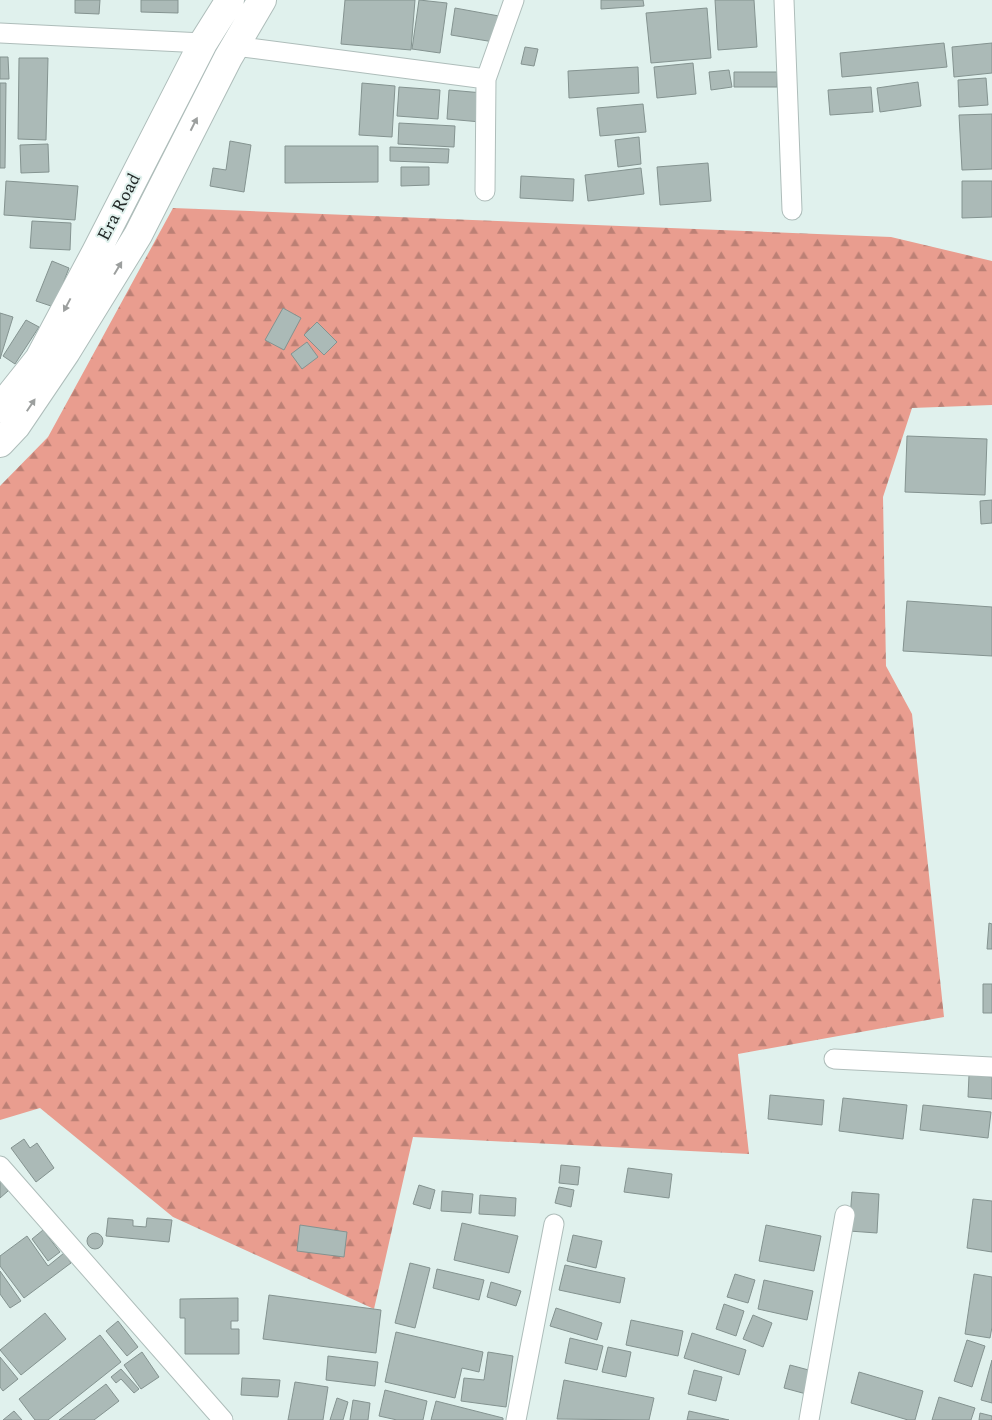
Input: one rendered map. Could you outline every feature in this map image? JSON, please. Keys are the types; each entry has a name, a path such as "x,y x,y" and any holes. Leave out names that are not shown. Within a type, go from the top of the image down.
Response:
{"main road":[{"name":"Era Road","path":"0,408 39,359 101,243 203,43 230,0"},
{"path":"0,442 16,426 66,352 138,235 235,46 262,0"}],"street":[{"path":"484,191 486,79 514,0"},
{"path":"784,0 792,210"},
{"path":"0,33 203,43"},
{"path":"235,46 486,79"},
{"path":"834,1059 992,1067"},
{"path":"0,1166 223,1420"},
{"path":"809,1420 845,1214"},
{"path":"516,1420 554,1224"}],"green space":[{"path":"173,208 891,237 992,261 992,405 912,408 883,497 886,666 912,714 944,1017 738,1054 749,1154 413,1137 374,1309 173,1217 40,1108 0,1120 0,486 48,437"}],"building":[{"path":"75,0 100,0 99,14 75,13"},
{"path":"141,0 178,0 178,13 141,12"},
{"path":"345,0 415,0 411,50 341,44"},
{"path":"419,0 447,3 440,53 412,49"},
{"path":"601,0 643,0 644,6 601,9"},
{"path":"715,0 754,0 757,47 718,50"},
{"path":"455,8 499,16 494,42 451,35"},
{"path":"707,8 711,58 651,63 646,13"},
{"path":"944,43 947,67 842,77 840,53"},
{"path":"992,43 992,73 954,77 952,47"},
{"path":"525,47 538,49 534,66 521,64"},
{"path":"0,57 8,57 9,79 0,79"},
{"path":"19,58 48,58 46,140 18,139"},
{"path":"693,63 696,94 657,98 654,67"},
{"path":"638,67 639,93 569,98 568,71"},
{"path":"729,70 732,87 711,90 709,72"},
{"path":"734,72 777,72 777,87 734,87"},
{"path":"986,78 988,105 959,107 958,80"},
{"path":"918,82 921,106 880,112 877,88"},
{"path":"0,83 6,83 5,168 0,168"},
{"path":"362,83 395,86 392,137 359,135"},
{"path":"399,87 440,90 438,119 397,116"},
{"path":"871,87 873,112 830,115 828,90"},
{"path":"449,90 483,93 481,122 447,119"},
{"path":"643,104 646,132 600,136 597,108"},
{"path":"992,114 992,169 962,170 959,115"},
{"path":"399,123 455,126 454,147 398,144"},
{"path":"639,137 641,164 618,167 615,140"},
{"path":"230,141 251,145 244,192 210,186 213,168 226,170"},
{"path":"48,144 49,172 21,173 20,145"},
{"path":"285,146 378,146 378,182 285,183"},
{"path":"390,147 449,149 448,163 390,161"},
{"path":"708,163 711,201 660,205 657,167"},
{"path":"401,167 429,167 429,185 401,186"},
{"path":"641,168 644,194 588,201 585,175"},
{"path":"521,176 574,179 573,201 520,198"},
{"path":"6,181 78,186 75,220 4,215"},
{"path":"962,181 992,181 992,217 962,218"},
{"path":"32,221 71,223 70,250 30,248"},
{"path":"52,261 69,268 54,307 36,301"},
{"path":"283,308 301,318 284,350 265,340"},
{"path":"0,313 13,317 0,359"},
{"path":"26,320 39,327 15,364 3,356"},
{"path":"317,322 337,342 324,355 304,335"},
{"path":"307,342 318,357 302,369 291,354"},
{"path":"907,436 987,439 985,495 905,492"},
{"path":"992,500 992,523 981,524 980,501"},
{"path":"907,601 992,607 992,656 903,651"},
{"path":"989,923 992,924 992,949 987,949"},
{"path":"983,984 992,984 992,1013 983,1013"},
{"path":"969,1075 992,1077 992,1099 968,1097"},
{"path":"770,1095 824,1100 822,1125 768,1119"},
{"path":"843,1098 907,1105 903,1139 839,1131"},
{"path":"923,1105 991,1112 988,1138 920,1130"},
{"path":"24,1139 30,1148 37,1143 54,1168 36,1182 11,1148"},
{"path":"561,1165 580,1167 578,1185 559,1183"},
{"path":"628,1168 672,1174 669,1198 624,1192"},
{"path":"0,1182 8,1191 0,1198"},
{"path":"419,1185 435,1190 430,1209 413,1204"},
{"path":"559,1187 574,1190 571,1207 555,1203"},
{"path":"442,1191 473,1194 471,1213 441,1211"},
{"path":"852,1192 879,1194 877,1233 849,1231"},
{"path":"480,1195 516,1198 515,1216 479,1214"},
{"path":"973,1199 992,1201 992,1252 967,1248"},
{"path":"108,1218 133,1220 133,1226 146,1227 147,1218 172,1220 169,1242 106,1236"},
{"path":"462,1223 518,1236 509,1273 454,1260"},
{"path":"300,1225 347,1232 344,1257 297,1251"},
{"path":"766,1225 821,1236 814,1271 759,1261"},
{"path":"43,1230 60,1252 48,1261 32,1239"},
{"path":"95,1233 103,1241 95,1249 87,1241"},
{"path":"573,1235 602,1241 596,1268 567,1261"},
{"path":"27,1236 48,1266 64,1253 71,1263 24,1298 0,1266 0,1256"},
{"path":"410,1263 430,1268 415,1328 395,1323"},
{"path":"565,1265 625,1278 620,1303 559,1290"},
{"path":"437,1269 484,1280 479,1300 433,1288"},
{"path":"0,1271 21,1301 10,1308 0,1294"},
{"path":"735,1274 755,1280 748,1303 727,1297"},
{"path":"974,1274 992,1277 992,1327 990,1338 965,1334"},
{"path":"764,1280 813,1291 807,1320 758,1309"},
{"path":"491,1282 521,1291 516,1306 487,1297"},
{"path":"269,1295 381,1310 376,1353 263,1339"},
{"path":"238,1298 238,1321 231,1321 231,1329 239,1329 239,1354 185,1354 185,1318 180,1318 180,1299"},
{"path":"724,1304 744,1311 736,1336 716,1329"},
{"path":"556,1308 602,1323 597,1340 550,1326"},
{"path":"45,1313 66,1339 21,1375 0,1350"},
{"path":"753,1315 772,1323 763,1347 743,1339"},
{"path":"631,1320 683,1331 678,1356 626,1345"},
{"path":"118,1321 138,1347 127,1356 106,1331"},
{"path":"396,1332 483,1352 479,1372 462,1368 455,1398 385,1382"},
{"path":"692,1333 746,1350 739,1375 684,1358"},
{"path":"100,1335 121,1362 48,1420 35,1420 19,1399"},
{"path":"570,1338 603,1346 597,1370 565,1363"},
{"path":"967,1340 985,1346 972,1387 954,1381"},
{"path":"608,1347 631,1352 626,1377 602,1372"},
{"path":"142,1352 159,1377 141,1389 124,1365"},
{"path":"488,1352 513,1356 506,1407 461,1401 464,1378 484,1380"},
{"path":"328,1356 378,1362 375,1386 326,1380"},
{"path":"0,1357 18,1379 3,1391 0,1387"},
{"path":"992,1360 992,1403 981,1400"},
{"path":"790,1365 816,1372 810,1395 784,1388"},
{"path":"121,1369 139,1389 134,1393 121,1379 116,1383 111,1377"},
{"path":"694,1370 722,1377 716,1401 688,1394"},
{"path":"859,1372 923,1391 915,1420 908,1420 851,1403"},
{"path":"242,1378 280,1380 278,1397 241,1395"},
{"path":"564,1380 654,1398 649,1420 557,1419"},
{"path":"295,1382 328,1387 323,1420 288,1420"},
{"path":"106,1384 119,1401 94,1420 59,1420"},
{"path":"385,1390 427,1401 423,1420 397,1420 379,1416"},
{"path":"939,1397 975,1408 971,1420 932,1420"},
{"path":"337,1398 348,1402 343,1420 330,1420"},
{"path":"353,1400 370,1403 368,1420 350,1420"},
{"path":"436,1401 503,1418 503,1420 431,1420"},
{"path":"14,1411 22,1420 3,1420"},
{"path":"689,1411 729,1420 687,1420"},
{"path":"980,1413 992,1416 992,1420 979,1420"}]}
